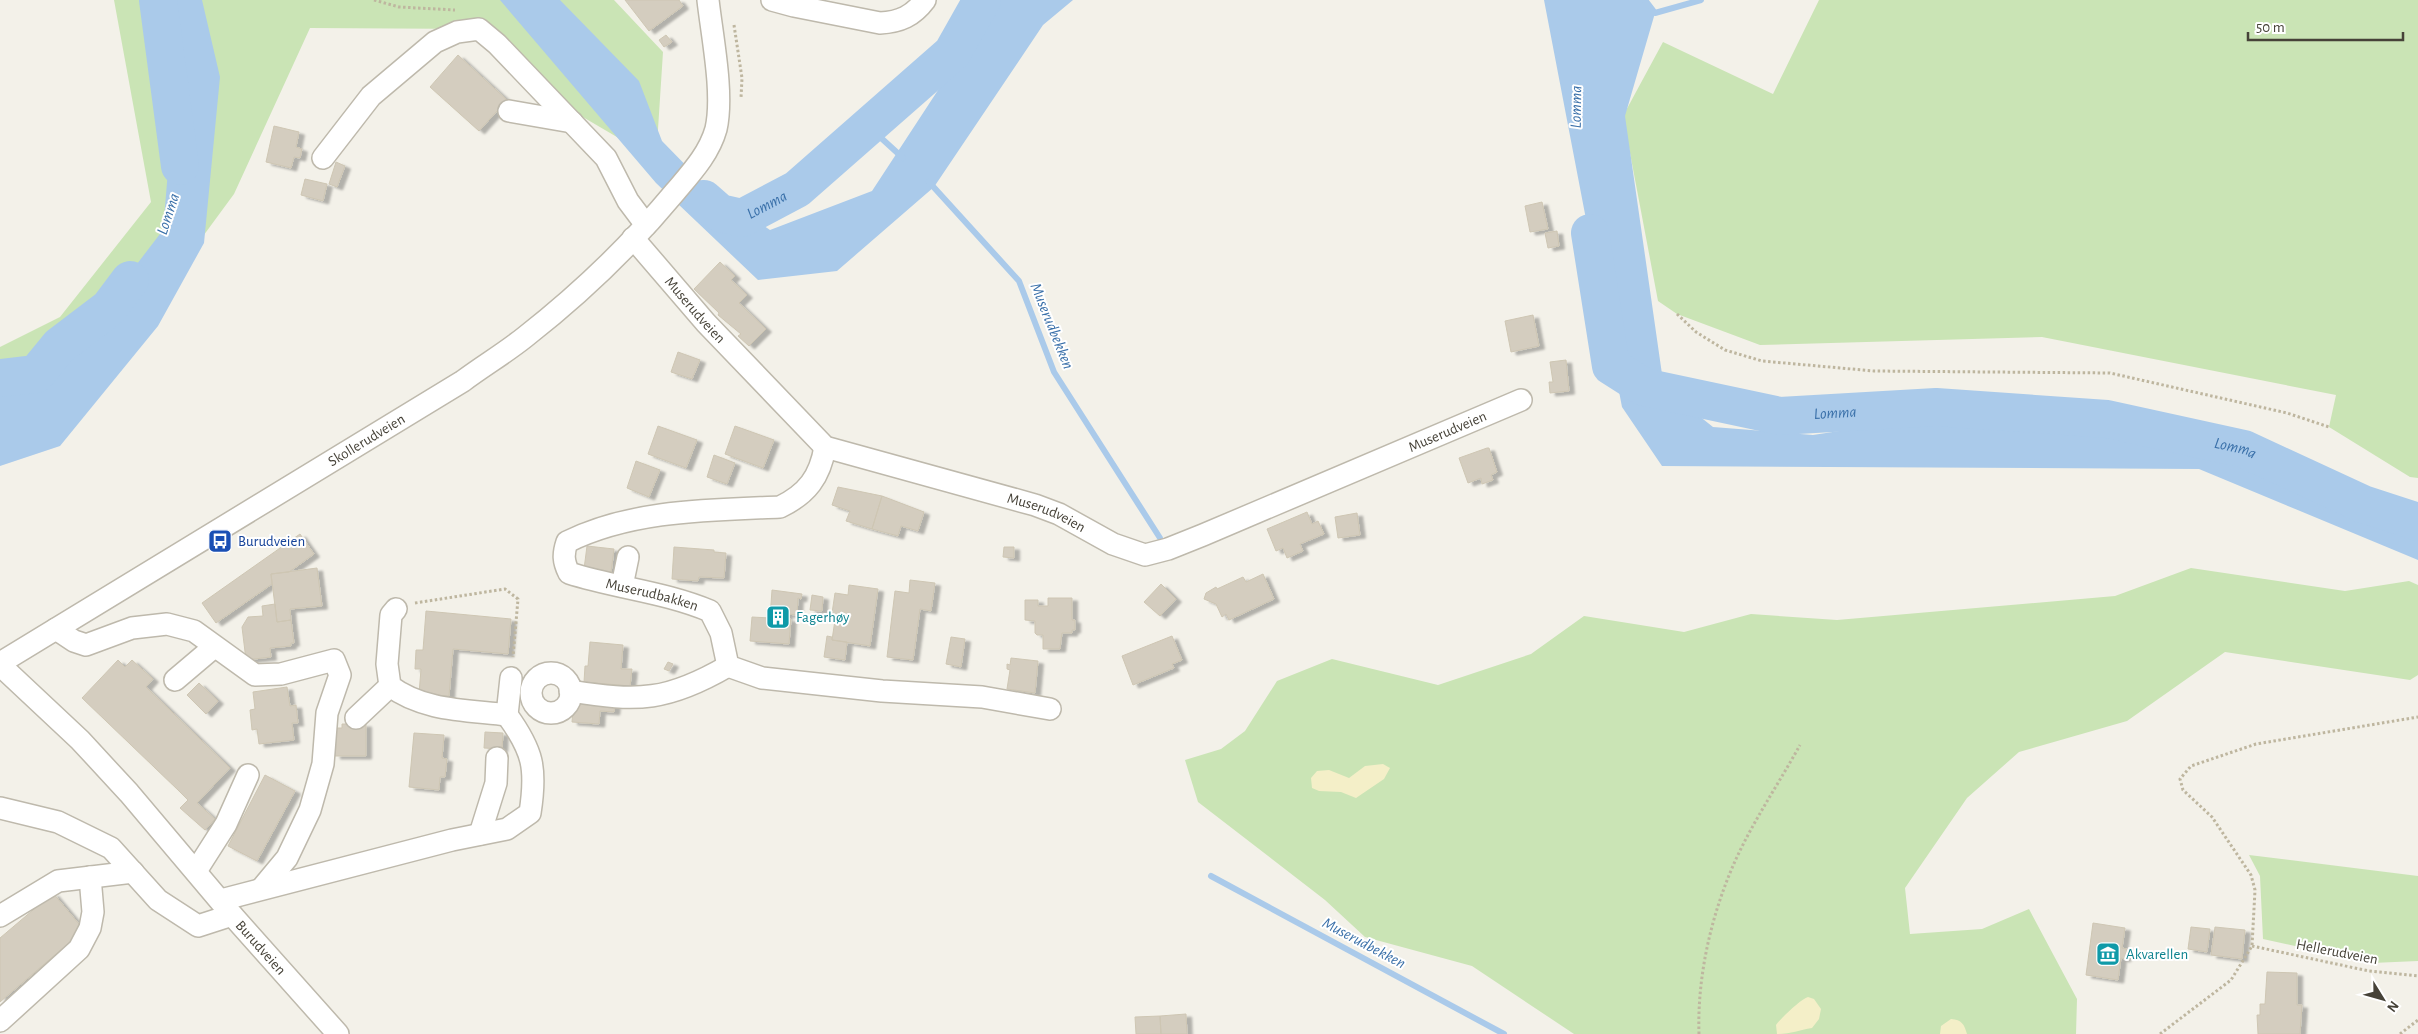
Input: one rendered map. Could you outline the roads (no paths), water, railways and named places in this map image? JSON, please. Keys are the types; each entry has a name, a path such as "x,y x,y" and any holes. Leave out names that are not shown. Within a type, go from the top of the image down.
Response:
{"street":[{"name":"Skollerudveien","path":"0,664 463,381 524,338 569,300 640,232 707,152 716,128 718,88 708,0"},
{"path":"772,0 880,22 895,22 906,18 917,10 925,0"},
{"name":"Muserudveien","path":"322,158 371,96 435,42 457,32 479,29 497,44 606,158 628,201 640,232 706,323 825,447 1035,505 1059,514 1113,544 1144,555 1168,550 1521,400"},
{"path":"509,112 572,122"},
{"name":"Muserudbakken","path":"728,666 721,633 710,611 683,600 569,573 563,553 567,542 598,529 663,515 780,507 795,500 807,490 823,458 825,447"},
{"path":"622,586 628,557"},
{"path":"396,609 392,615 387,664 390,686 405,697 432,705 507,714"},
{"path":"56,629 74,641 86,645 132,628 167,624 194,631 255,675 281,674 334,660 340,675 327,712 323,764 310,810 286,858 262,888"},
{"path":"175,680 214,647"},
{"name":"Burudveien","path":"0,664 80,740 338,1034"},
{"path":"570,691 609,697 646,697 674,693 697,684 728,666 762,678 882,690 982,697 1050,709"},
{"path":"548,673 560,675 565,679 570,691 570,698 564,707 552,712 545,712 534,704 531,696 536,679 548,673"},
{"path":"0,808 58,822 111,848 158,900 198,926 227,907 262,888 507,829 530,813 534,775 532,759 523,738 507,714 511,678"},
{"path":"356,718 390,686"},
{"path":"523,738 545,712"},
{"path":"480,834 496,783 497,766 534,775"},
{"path":"196,871 226,824 248,775"},
{"path":"0,916 58,880 133,872"},
{"path":"0,1021 79,949 90,928 93,912 90,877"}],"water":[{"path":"159,0 202,0 220,77 204,243 158,326 60,446 0,466 0,386 55,371 163,230 173,112"},
{"path":"500,0 560,0 639,81 662,141 704,184 770,230 872,191 997,0 1073,0 1043,25 934,187 837,271 758,280 656,183"},
{"path":"1544,0 1647,0 1655,13 1625,116 1664,388 1713,427 1813,435 1944,415 2182,440 2351,498 2418,509 2418,560 2199,469 1662,466 1622,407"}],"waterway":[{"name":"Lomma","path":"158,0 180,166"},
{"name":"Lomma","path":"704,199 720,213 742,218 797,189 952,53 982,0"},
{"path":"1645,0 1655,13 1701,0"},
{"name":"Muserudbekken","path":"868,126 903,158"},
{"name":"Muserudbekken","path":"929,182 1019,281 1054,372 1160,538"},
{"name":"Lomma","path":"1590,233 1611,366 1644,387 1780,416 1936,407 2107,419 2244,449 2363,504 2418,522"},
{"name":"Lomma","path":"0,378 36,374 59,346 109,308 130,280"},
{"name":"Muserudbekken","path":"1211,876 1504,1034"}],"place":[{"name":"Burudveien","path":"220,541"},
{"name":"Fagerhøy","path":"778,617"},
{"name":"Akvarellen","path":"2108,954"}]}
